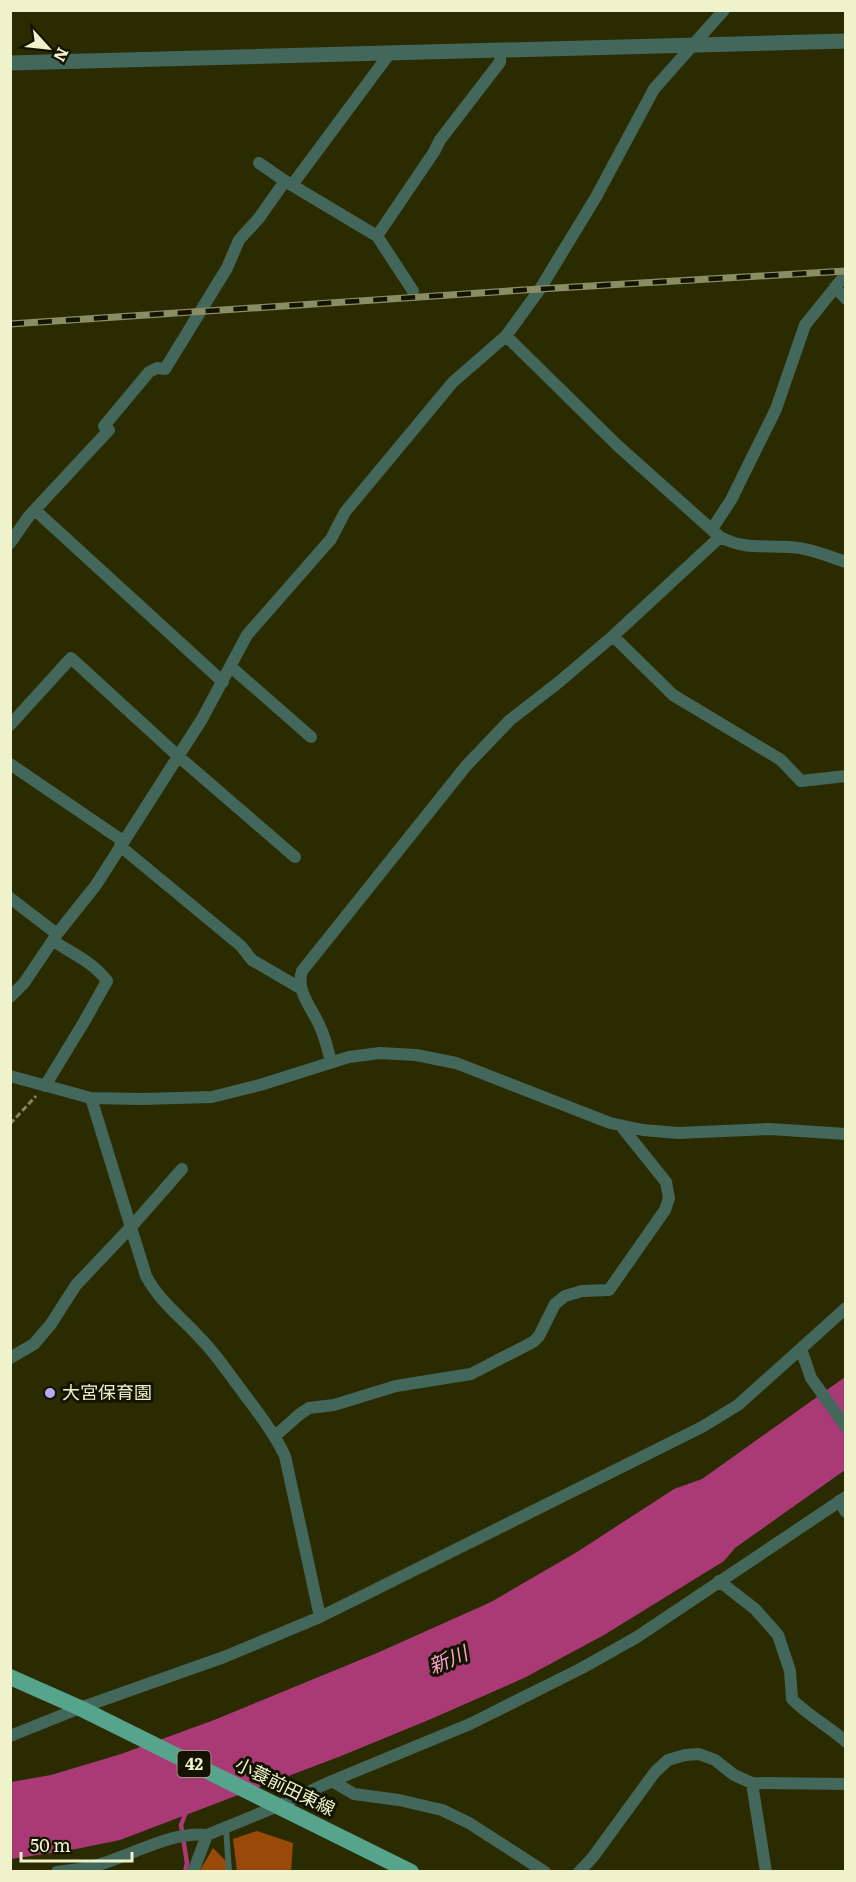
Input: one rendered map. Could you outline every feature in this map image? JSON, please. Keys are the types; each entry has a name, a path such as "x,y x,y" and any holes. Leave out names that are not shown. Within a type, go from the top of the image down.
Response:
{"main road":[{"name":"小蓑前田東線","path":"10,1677 118,1726 411,1872"}],"street":[{"path":"10,997 24,983 96,885 202,719 247,635 331,539 345,512 453,382 506,336 540,289 590,207 654,89 724,10"},
{"path":"10,63 846,41"},
{"path":"377,236 440,140 500,62 501,50"},
{"path":"10,543 35,510 109,430 104,426 149,372 157,368 165,369 227,268 239,240 289,183 390,53"},
{"path":"260,163 377,236 413,291"},
{"path":"331,1062 321,1030 300,988 303,971 465,766 510,720 560,682 613,636 716,533 776,409 805,325 840,287 846,274"},
{"path":"840,287 846,299"},
{"path":"506,336 618,446 716,533 734,544 808,549 845,563"},
{"path":"35,510 223,682"},
{"path":"613,636 673,695 781,760 801,781 846,776"},
{"path":"10,725 71,658 178,756 295,857"},
{"path":"231,667 311,737"},
{"path":"10,764 122,843 241,946 252,960 300,988"},
{"path":"10,898 55,938 101,973 107,981 45,1086"},
{"path":"10,1076 92,1098 212,1097 260,1085 349,1057 380,1053 416,1055 456,1063 621,1126 678,1133 770,1129 846,1134"},
{"path":"92,1098 146,1276 165,1304 203,1340 275,1436 285,1456 320,1617"},
{"path":"275,1436 309,1408 334,1405 396,1386 471,1374 533,1342 539,1336 555,1304 565,1296 582,1291 609,1290 665,1210 669,1198 666,1182 621,1126"},
{"path":"10,1358 34,1344 51,1324 76,1285 182,1169"},
{"path":"10,1736 80,1708 224,1657 320,1617 702,1426 738,1405 846,1308"},
{"path":"801,1349 811,1378 846,1427"},
{"path":"57,1872 90,1867 179,1837 195,1834 207,1835 274,1804 470,1724 582,1668 637,1637 719,1581 843,1503"},
{"path":"719,1581 755,1609 778,1635 790,1671 792,1699 805,1712 835,1731 846,1742"},
{"path":"579,1872 593,1857 655,1772 668,1760 699,1754 715,1760 734,1775 752,1783 846,1784"},
{"path":"332,1781 354,1794 399,1800 442,1810 469,1823 545,1872"},
{"path":"752,1783 766,1872"},
{"path":"193,1872 207,1835"}],"lane":[{"path":"226,1828 229,1872"}],"path":[{"path":"10,1124 45,1086"}],"shaded area":[{"path":"257,1831 293,1843 291,1871 237,1871 233,1839"},
{"path":"213,1848 227,1862 227,1871 199,1872"}],"water":[{"name":"新川","path":"845,1377 845,1470 735,1548 724,1561 604,1635 524,1678 431,1719 341,1756 120,1840 11,1859 11,1782 51,1775 121,1754 214,1720 377,1653 491,1602 577,1552 674,1489 702,1479"}],"waterway":[{"path":"185,1872 187,1863 181,1825 187,1810"}],"railway":[{"path":"10,324 846,271"}],"place":[{"name":"大宮保育園","path":"50,1393"}]}
